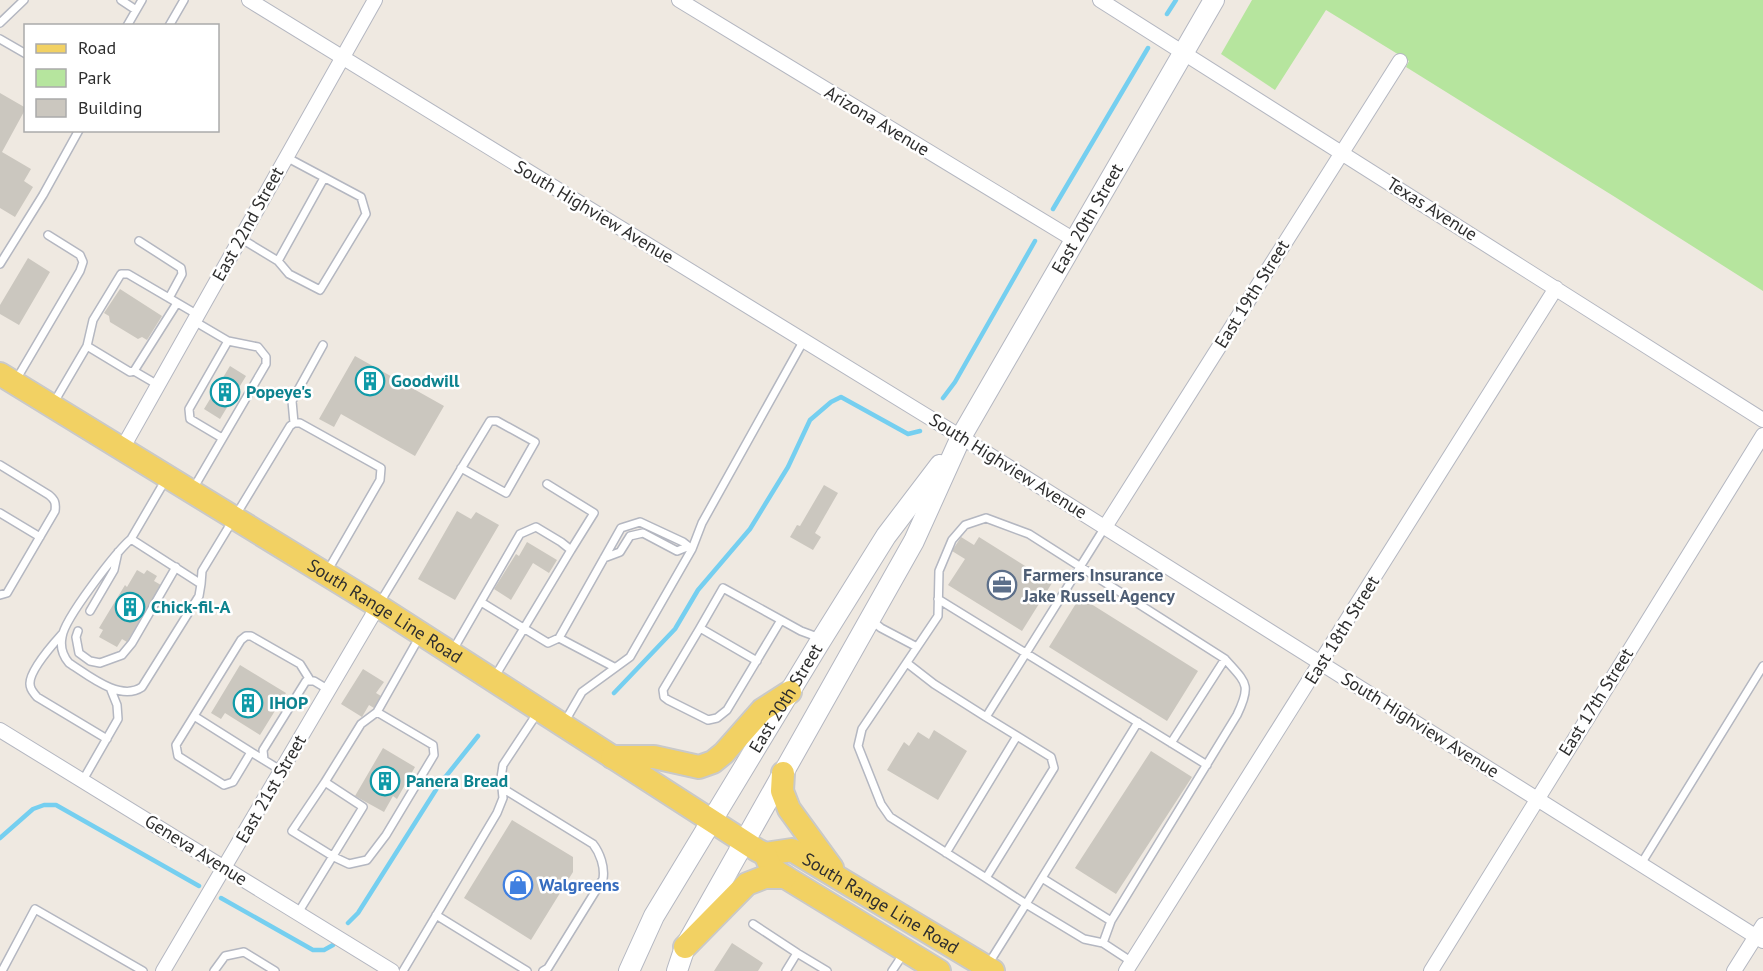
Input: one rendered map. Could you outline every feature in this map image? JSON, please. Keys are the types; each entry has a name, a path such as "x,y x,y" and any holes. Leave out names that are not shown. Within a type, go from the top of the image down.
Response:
{"main road":[{"name":"East 20th Street","path":"677,971 685,947 914,541 961,437 1214,0"},
{"name":"South Range Line Road","path":"4,376 378,606 765,854 771,868 939,971"},
{"name":"East 20th Street","path":"629,971 654,916 886,536 961,437"},
{"path":"612,757 654,757 699,767 713,762 724,753 762,710 790,692"},
{"path":"783,773 782,791 789,809 838,877"},
{"name":"South Range Line Road","path":"765,854 792,850 989,969"},
{"path":"685,947 747,884 765,877 785,877"}],"street":[{"name":"South Highview Avenue","path":"249,0 961,437 1641,864 1761,934"},
{"name":"East 22nd Street","path":"122,449 375,0"},
{"name":"Arizona Avenue","path":"679,0 1076,241"},
{"name":"Texas Avenue","path":"1100,0 1763,420"},
{"name":"East 19th Street","path":"1105,527 1400,61"},
{"name":"East 18th Street","path":"1129,966 1556,288"},
{"name":"East 17th Street","path":"1431,971 1763,435"},
{"name":"East 21st Street","path":"163,971 378,606"},
{"name":"Geneva Avenue","path":"0,730 392,971"},
{"path":"1734,971 1761,934"}],"lane":[{"path":"0,23 24,0"},
{"path":"121,0 136,10"},
{"path":"128,24 142,0"},
{"path":"170,24 184,0"},
{"path":"0,39 24,53"},
{"path":"0,264 43,195 78,132"},
{"path":"240,238 278,261 289,274 320,290 366,214 361,197 286,157"},
{"path":"278,261 324,178"},
{"path":"4,376 80,271 83,262 80,255 48,236"},
{"path":"139,241 181,268 182,274 169,298"},
{"path":"52,406 87,346 93,320 121,274 128,274 177,303 228,341 258,347 266,357 266,364 192,492"},
{"path":"134,371 177,303"},
{"path":"562,725 582,692 630,657 804,340"},
{"path":"222,438 190,419 189,409 228,341"},
{"path":"294,423 292,401 323,345"},
{"path":"87,346 130,372 134,371 158,385"},
{"path":"378,606 461,468 490,421 497,421 535,442 506,492 461,468"},
{"path":"62,634 62,649 69,663 111,690 138,690 199,596 202,571 290,426 294,423 300,423 381,468 380,480 326,574"},
{"path":"0,465 54,500 56,511 7,593 0,596"},
{"path":"107,739 37,697 32,692 30,679 118,550 131,539 168,477"},
{"path":"493,680 594,513 547,484"},
{"path":"0,513 40,537"},
{"path":"1103,943 1111,921 1237,716 1246,697 1245,682 1226,658 1029,534 986,519 965,525 952,540 939,571 938,616 862,729 858,746 881,804 890,817 1084,939 1103,943 1129,966"},
{"path":"481,602 548,643 559,638 621,528 640,522 690,548"},
{"path":"451,653 520,534 536,527 571,550"},
{"path":"986,717 1105,527"},
{"path":"604,558 620,552 630,536 643,533 677,551 690,548"},
{"path":"131,539 201,584"},
{"path":"90,611 114,570 118,550"},
{"path":"78,631 76,637 79,652 90,661 100,663 122,655 132,643 176,567"},
{"path":"781,620 727,710 717,718 708,720 664,697 663,690 723,588 781,620 822,639"},
{"path":"938,599 1207,765"},
{"path":"871,620 881,628 917,647"},
{"path":"700,628 757,661"},
{"path":"377,712 433,745 434,755 386,835 367,860 349,864 292,831 361,724 377,712 422,634"},
{"path":"251,752 233,782 224,785 178,756 176,745 241,640 246,636 251,636 300,664 310,680 329,690"},
{"path":"559,638 614,667"},
{"path":"1171,743 1226,658"},
{"path":"907,663 934,684 1051,757 1054,768 986,878"},
{"path":"1641,864 1763,666"},
{"path":"264,760 263,750 306,681 310,680"},
{"path":"82,780 118,719 117,705 111,690"},
{"path":"403,971 497,813 503,798 501,778 504,765 539,710"},
{"path":"194,716 282,771"},
{"path":"989,969 1026,904 1138,723"},
{"path":"946,853 1017,736"},
{"path":"298,913 363,807 324,782"},
{"path":"502,788 593,844 598,851 604,871 603,879 548,968 543,971"},
{"path":"1042,878 1111,921"},
{"path":"2,971 35,909 144,971"},
{"path":"436,915 527,971"},
{"path":"753,924 827,971"},
{"path":"892,971 905,950"},
{"path":"214,971 225,956 244,952 275,971"},
{"path":"786,971 797,953"}],"green space":[{"path":"1252,0 1763,0 1763,291 1406,67 1409,61 1326,10 1275,90 1221,54"}],"building":[{"path":"0,93 24,107 24,112 2,152 31,169 24,181 33,187 15,217 0,208"},
{"path":"28,258 50,272 19,325 0,314 0,305"},
{"path":"120,289 162,316 147,340 142,337 138,339 110,322 109,316 104,313"},
{"name":"Goodwill","path":"355,356 444,406 415,456 341,414 334,427 319,419"},
{"name":"Popeye's","path":"230,366 246,376 220,419 204,409"},
{"path":"824,485 838,493 815,533 821,537 813,550 790,537 797,525 800,526"},
{"path":"457,511 471,519 476,512 499,525 455,600 418,579"},
{"path":"961,537 974,545 979,537 1052,583 1022,631 948,585 965,559 952,551"},
{"path":"527,542 557,560 549,573 533,563 511,600 494,589 516,554 519,556"},
{"name":"Chick-fil-A","path":"137,570 144,574 147,570 157,576 154,581 161,585 127,642 122,639 117,647 99,637 103,630 99,628 125,585 127,587"},
{"path":"1080,597 1198,671 1167,721 1049,647"},
{"name":"IHOP","path":"240,665 286,693 260,735 225,713 221,719 211,713"},
{"path":"363,669 384,682 376,693 381,696 374,708 369,705 362,717 341,704"},
{"path":"934,730 967,751 938,800 887,770 904,742 909,746 918,732 929,739"},
{"name":"Panera Bread","path":"383,748 415,767 397,799 393,796 384,812 355,796"},
{"path":"1151,751 1192,777 1116,894 1075,868"},
{"name":"Walgreens","path":"512,820 573,857 573,872 531,940 464,898"},
{"path":"732,943 763,963 758,971 714,971"}],"waterway":[{"path":"1167,14 1176,0"},
{"path":"1053,209 1148,48"},
{"path":"943,398 955,382 1035,241"},
{"path":"614,693 675,629 698,590 750,529 788,467 810,420 831,402 841,397 908,434 920,431"},
{"path":"348,923 358,913 439,785 478,736"},
{"path":"0,838 33,809 44,805 56,805 199,886"},
{"path":"221,898 313,950 324,950 333,945"}],"place":[{"name":"Goodwill","path":"370,381"},
{"name":"Popeye's","path":"225,392"},
{"name":"Farmers Insurance Jake Russell Agency","path":"1002,585"},
{"name":"Chick-fil-A","path":"130,607"},
{"name":"IHOP","path":"248,703"},
{"name":"Panera Bread","path":"385,781"},
{"name":"Walgreens","path":"518,885"}]}
